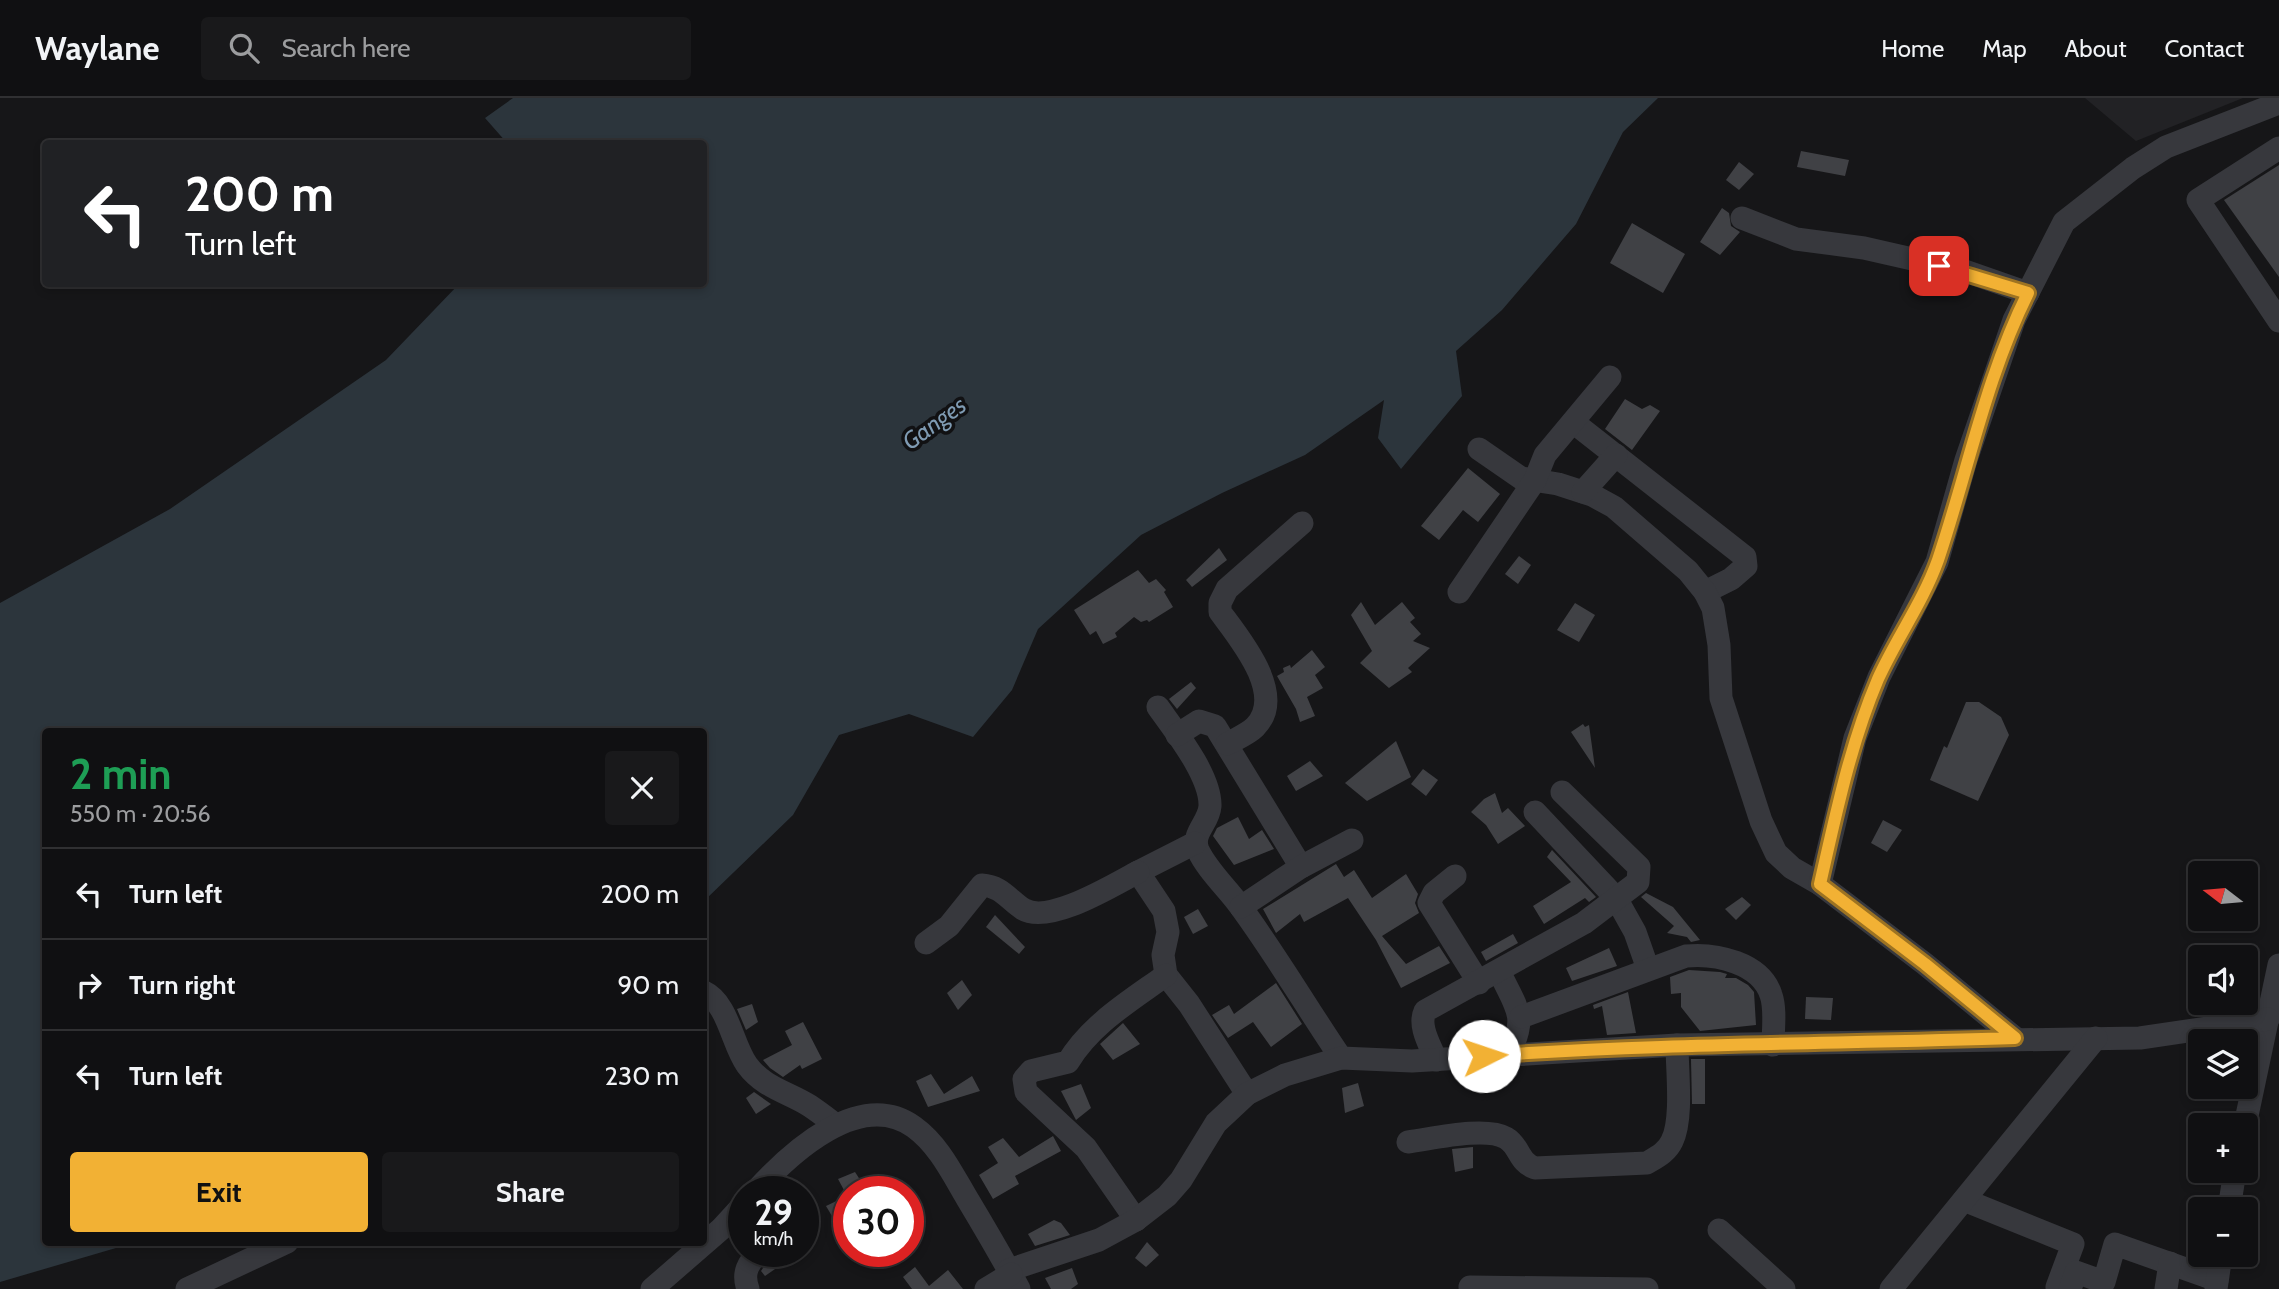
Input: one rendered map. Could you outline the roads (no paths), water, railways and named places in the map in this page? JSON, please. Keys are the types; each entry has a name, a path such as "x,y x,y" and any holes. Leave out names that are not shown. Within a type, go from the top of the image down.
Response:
{"street":[{"path":"1820,884 1855,738 1879,677 1937,562 1966,460 2014,320 2064,222 2096,195 2166,147 2279,103"},
{"path":"2279,148 2197,200 2279,321"},
{"path":"1742,218 1796,239 1864,248 1965,271 2028,293"},
{"path":"1459,592 1535,480 1545,455 1610,377"},
{"path":"1573,422 1745,557 1746,566 1731,579 1705,592"},
{"path":"1479,449 1521,478 1583,492 1624,516 1688,571 1705,592 1713,608 1719,645 1721,698 1761,821 1776,853 1792,868 1820,884 1925,964 2015,1038"},
{"path":"1583,492 1616,455"},
{"path":"1227,744 1255,728 1264,709 1267,690 1258,669 1220,612 1220,603 1227,589 1303,523"},
{"path":"1158,707 1205,786 1210,803 1209,816 1195,843 1200,854 1241,907 1341,1058"},
{"path":"1177,735 1194,723 1207,722 1215,726 1301,867"},
{"path":"1436,1060 1423,1027 1422,1018 1425,1011 1584,923 1638,882 1639,867 1562,792"},
{"path":"1535,812 1616,898 1635,932 1648,969"},
{"path":"1241,907 1301,867 1352,840"},
{"path":"926,943 949,926 982,885 1002,891 1024,910 1046,914 1195,843"},
{"path":"1138,872 1164,911 1168,932 1163,956 1166,975 1189,1004 1247,1094"},
{"path":"1455,876 1434,892 1429,903 1521,1017 1518,1036 1508,1055"},
{"path":"1521,1017 1648,969 1686,956 1702,954 1751,969 1764,981 1772,996 1773,1045"},
{"path":"2248,1113 2267,1020 2276,993 2279,965"},
{"path":"1136,1220 1086,1148 1026,1092 1024,1079 1031,1071 1068,1062 1080,1041 1166,975"},
{"path":"707,994 720,1009 746,1064 759,1079 809,1105 836,1125"},
{"path":"986,1289 1099,1240 1136,1220 1167,1196 1181,1180 1216,1123 1247,1094 1284,1075 1341,1058 1376,1062 1677,1045 2150,1037 2267,1020"},
{"path":"1891,1289 2096,1038"},
{"path":"1408,1142 1487,1134 1506,1137 1514,1144 1521,1160 1535,1168 1647,1163 1662,1155 1672,1140 1676,1122 1677,1045"},
{"path":"773,1176 788,1157 836,1125 864,1115 892,1116 917,1129 942,1155 1013,1278"},
{"path":"1964,1200 2073,1244 2057,1289"},
{"path":"707,1241 728,1221"},
{"path":"1719,1230 1784,1289"},
{"path":"2070,1289 2076,1272 2104,1282 2115,1244 2171,1263 2217,1285 2219,1267"},
{"path":"187,1289 278,1246"},
{"path":"652,1289 701,1246"},
{"path":"2166,1289 2171,1263"},
{"path":"747,1267 745,1276 748,1289"},
{"path":"1484,1287 1647,1289"}],"water":[{"name":"Ganges","path":"513,98 1658,98 1623,132 1576,224 1502,310 1456,351 1462,396 1401,469 1378,438 1384,400 1305,455 1222,493 1141,535 1038,629 1012,690 973,737 909,714 839,735 793,815 707,898 707,728 42,728 42,1246 123,1246 0,1282 0,603 170,509 386,360 456,287 707,287 707,140 504,140 485,118"}]}
